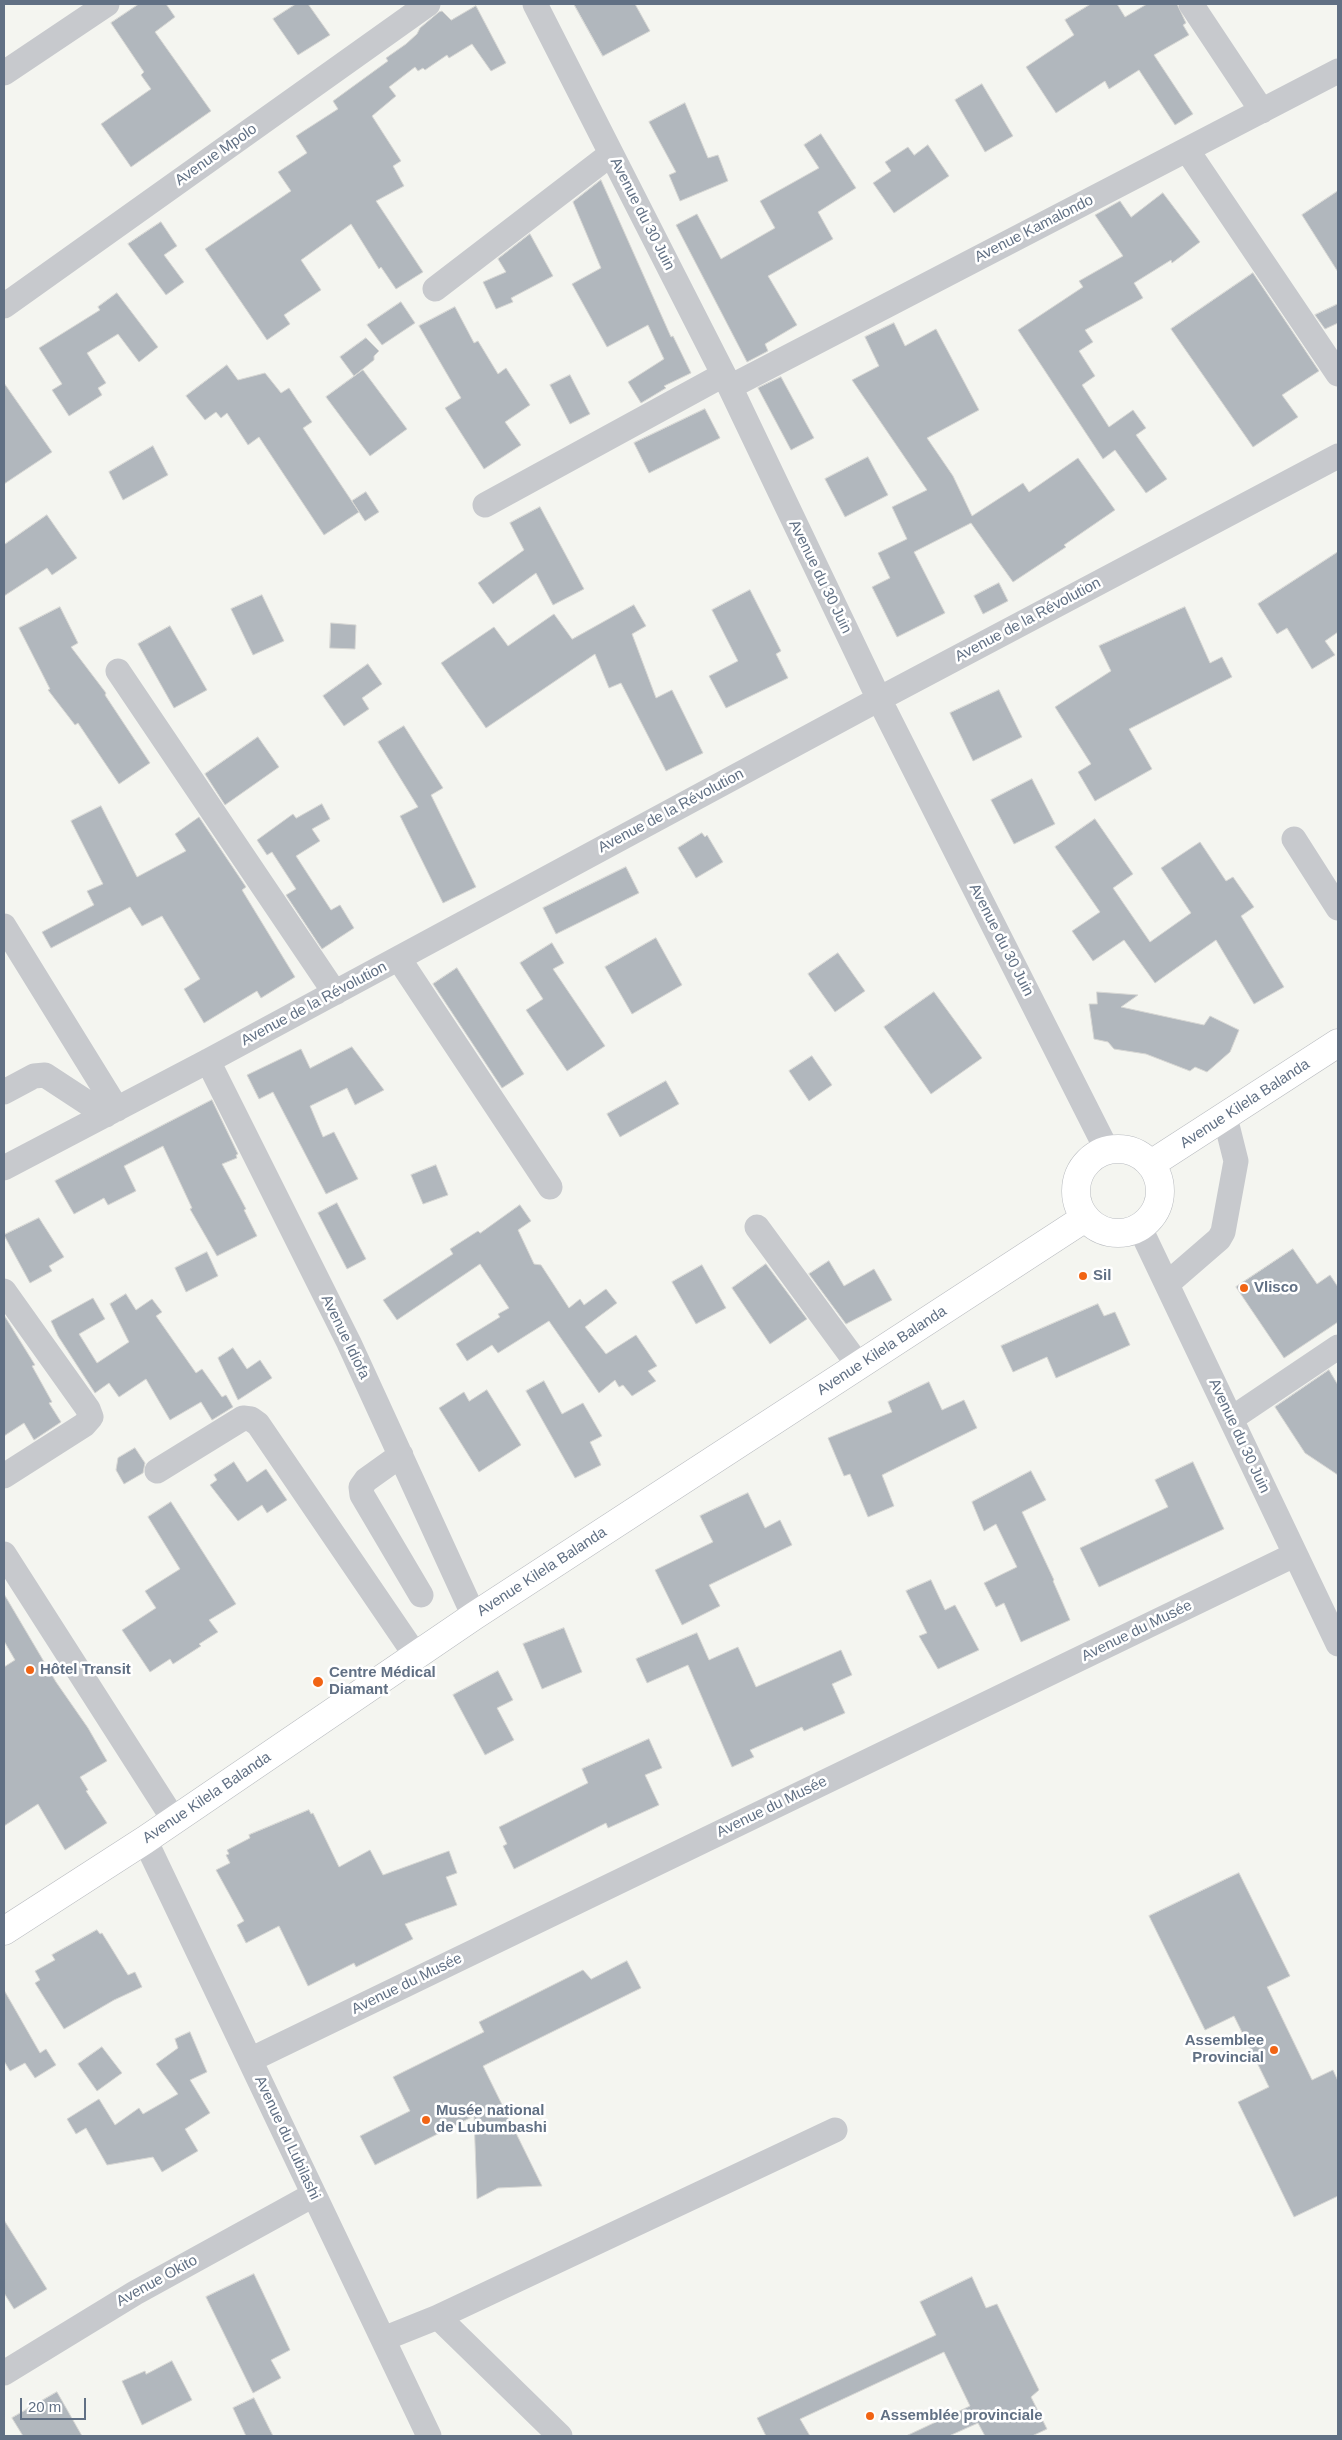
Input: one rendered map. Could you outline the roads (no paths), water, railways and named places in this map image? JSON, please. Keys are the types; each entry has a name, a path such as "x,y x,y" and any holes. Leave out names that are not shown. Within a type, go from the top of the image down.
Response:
{"main road":[{"name":"Avenue Kilela Balanda","path":"1151,1164 1338,1043"},
{"path":"1107,1150 1131,1151 1142,1156 1151,1164 1161,1186 1160,1198 1153,1215 1140,1228 1117,1234 1105,1232 1085,1218 1075,1196 1078,1178 1086,1162 1107,1150"},
{"name":"Avenue Kilela Balanda","path":"4,1931 145,1840 474,1616 1085,1218"}],"street":[{"path":"4,74 107,4"},
{"name":"Avenue Mpolo","path":"4,306 428,4"},
{"name":"Avenue du 30 Juin","path":"535,4 727,381 879,699 1107,1150"},
{"path":"1191,4 1262,111"},
{"name":"Avenue Kamalondo","path":"485,505 1187,150 1338,71"},
{"path":"1187,150 1338,374"},
{"path":"435,289 611,154"},
{"name":"Avenue de la Révolution","path":"4,1168 335,993 879,699 1338,456"},
{"path":"118,670 335,993"},
{"path":"1294,839 1338,908"},
{"path":"4,926 112,1112"},
{"path":"398,959 550,1187"},
{"name":"Avenue Idiofa","path":"208,1061 349,1343 474,1616"},
{"path":"4,1092 34,1076 45,1074 112,1112"},
{"path":"1167,1284 1219,1239 1223,1232 1236,1161 1225,1116"},
{"path":"757,1227 859,1366"},
{"name":"Avenue du 30 Juin","path":"1140,1228 1294,1555 1333,1618 1338,1644"},
{"path":"4,1291 88,1409 91,1417 84,1425 4,1476"},
{"path":"1231,1419 1338,1347"},
{"path":"157,1471 244,1418 251,1419 258,1424 416,1656"},
{"path":"401,1455 366,1480 361,1487 362,1496 422,1595"},
{"path":"4,1554 174,1820"},
{"name":"Avenue du Musée","path":"250,2060 1294,1555"},
{"name":"Avenue du Lubilashi","path":"145,1840 429,2436"},
{"path":"382,2339 438,2317 835,2130"},
{"name":"Avenue Okito","path":"4,2372 135,2293 313,2195"},
{"path":"438,2317 560,2436"}],"place":[{"name":"Sil","path":"1083,1276"},
{"name":"Vlisco","path":"1244,1288"},
{"name":"Hôtel Transit","path":"30,1670"},
{"name":"Centre Médical Diamant","path":"318,1682"},
{"name":"Assemblee Provincial","path":"1274,2050"},
{"name":"Musée national de Lubumbashi","path":"426,2120"},
{"name":"Assemblée provinciale","path":"870,2416"}]}
